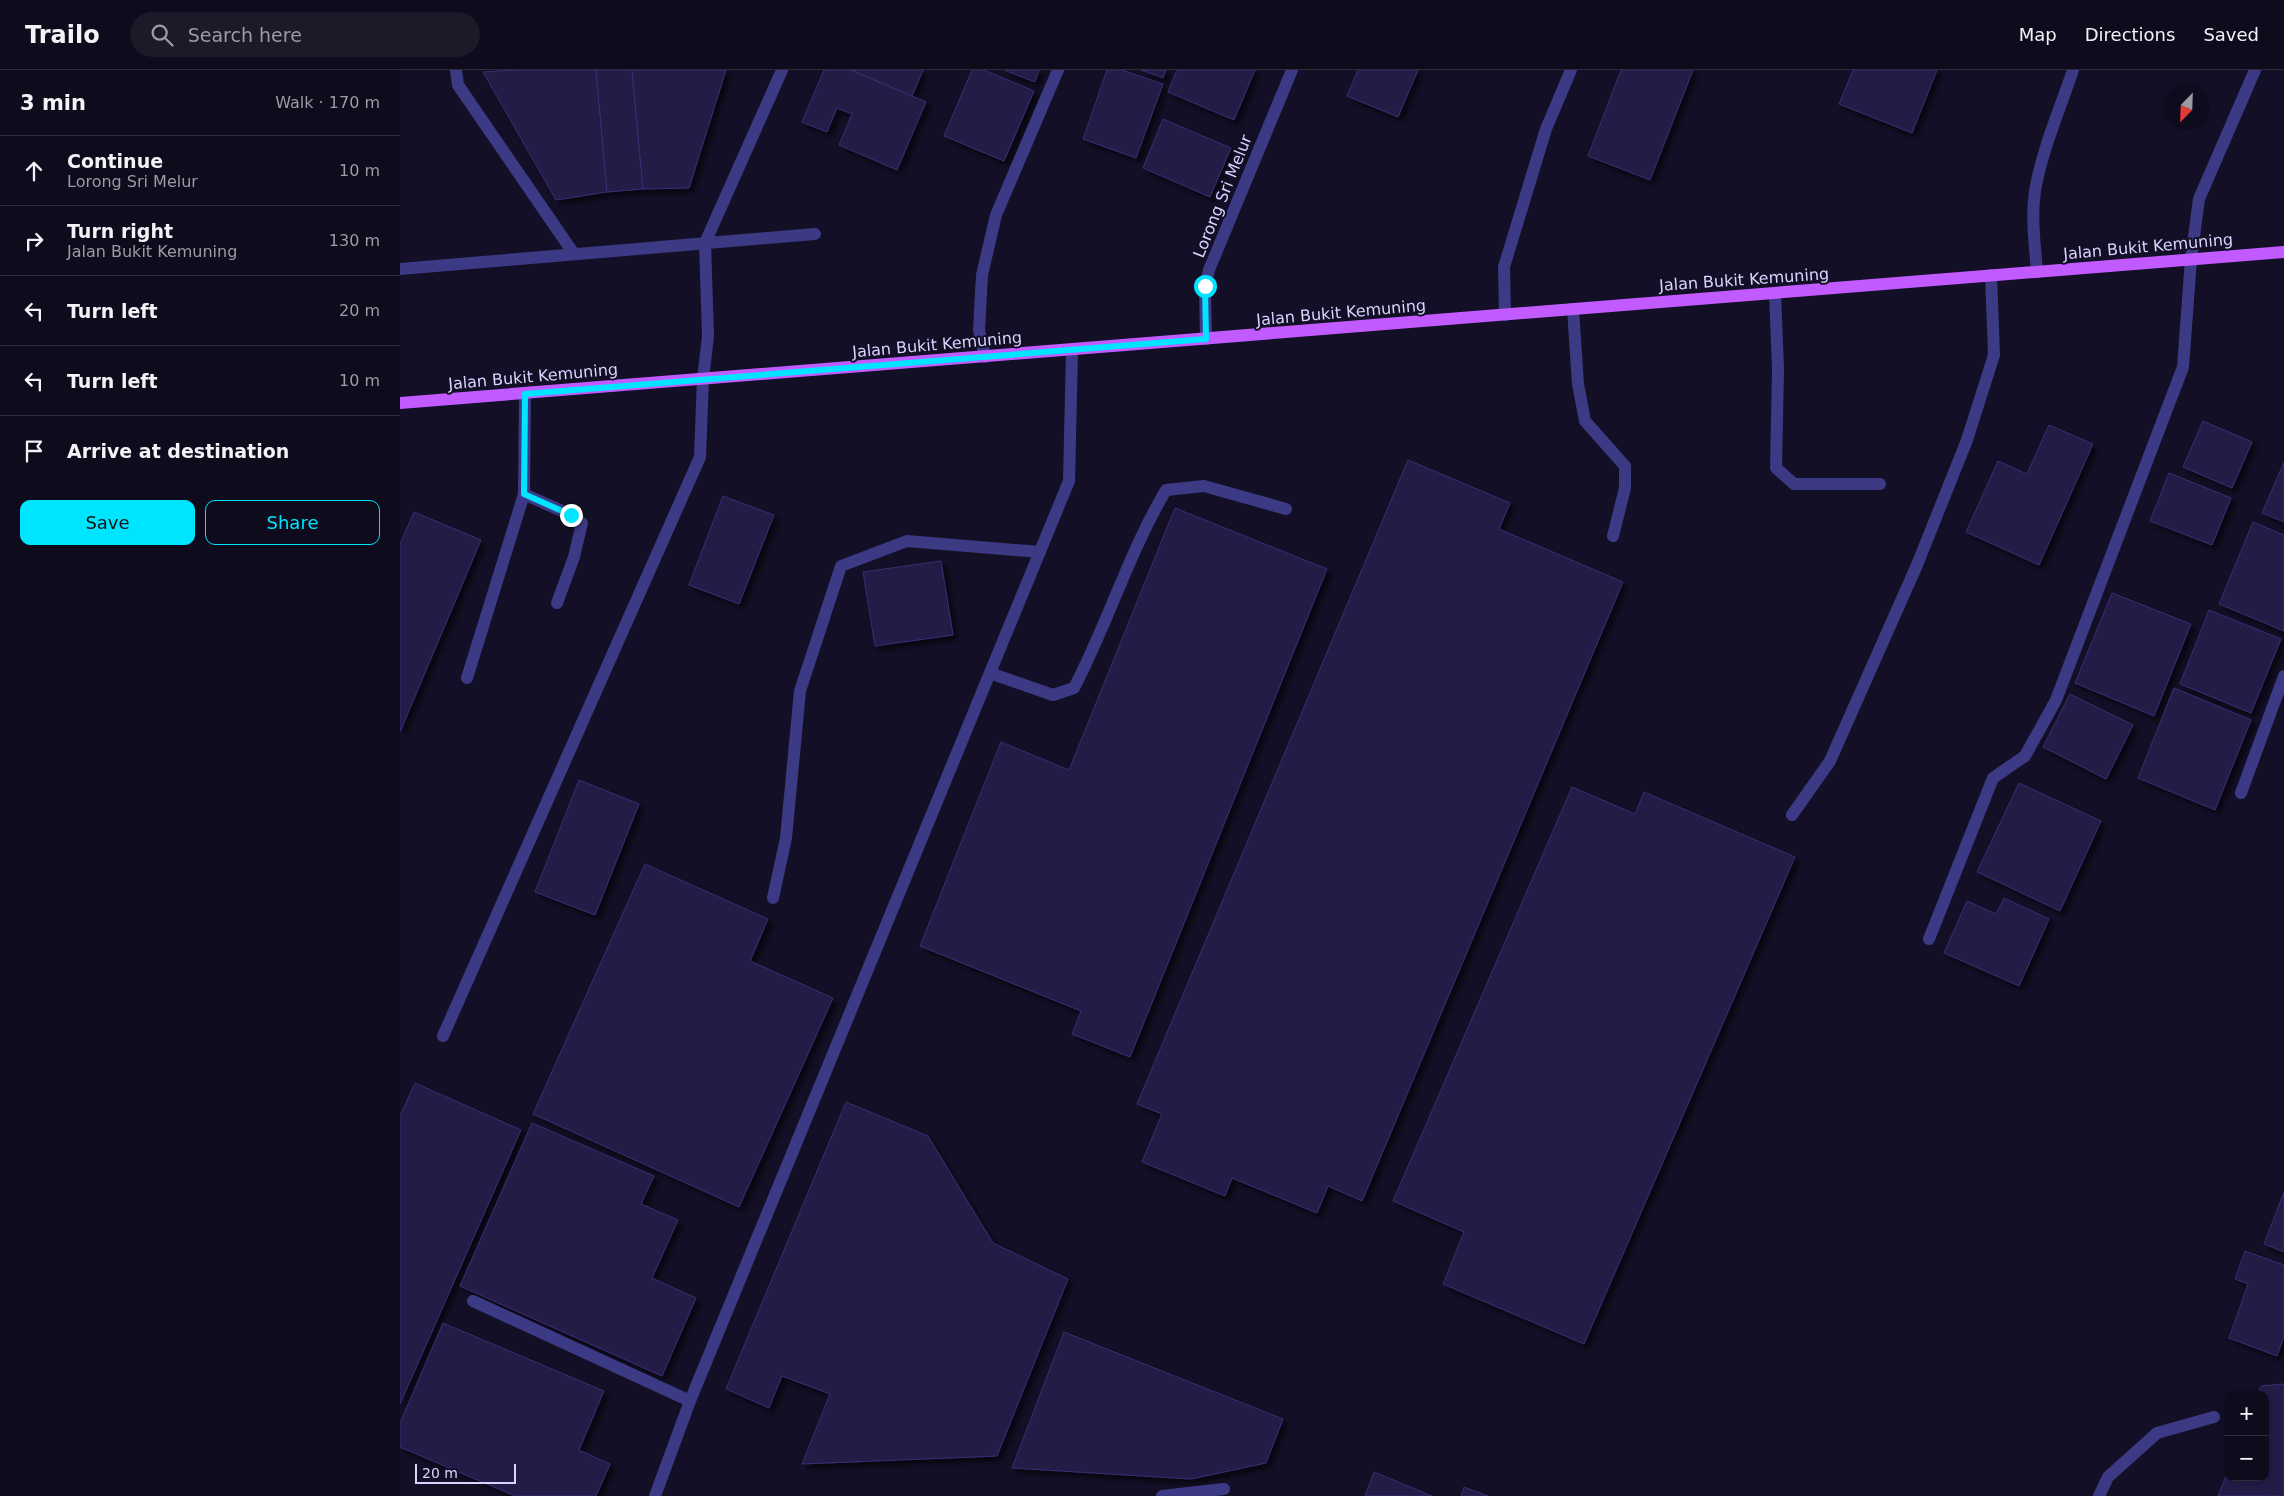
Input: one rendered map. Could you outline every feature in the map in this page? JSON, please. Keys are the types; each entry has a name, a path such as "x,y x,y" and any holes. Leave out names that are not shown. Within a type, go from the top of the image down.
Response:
{"main road":[{"name":"Jalan Bukit Kemuning","path":"400,404 2284,252"}],"street":[{"path":"456,70 458,85 574,254"},
{"path":"443,1036 700,457 703,379 708,336 705,243 782,70"},
{"path":"985,356 980,330 982,275 996,215 1058,70"},
{"name":"Lorong Sri Melur","path":"1206,339 1205,286 1209,270 1292,70"},
{"path":"1504,315 1504,268 1546,129 1571,70"},
{"path":"2038,272 2034,226 2035,192 2044,156 2073,70"},
{"path":"1929,939 1992,778 2025,756 2060,691 2183,367 2191,259 2200,199 2254,70"},
{"path":"400,269 815,234"},
{"path":"1792,815 1830,760 1918,565 1968,440 1994,355 1991,275"},
{"path":"1774,293 1778,369 1776,468 1794,484 1880,484"},
{"path":"1573,309 1578,384 1585,422 1625,466 1625,488 1613,536"},
{"path":"655,1496 690,1401 1069,481 1072,350"},
{"path":"467,678 524,494 525,394"},
{"path":"990,673 1053,695 1074,688 1090,657 1152,515 1166,490 1204,486 1286,509"},
{"path":"524,494 571,515 582,523 578,543 557,603"},
{"path":"773,898 786,838 800,692 841,566 907,541 1040,552"},
{"path":"2241,793 2284,676"},
{"path":"473,1301 690,1401"},
{"path":"2099,1496 2108,1477 2157,1433 2214,1417"},
{"path":"1162,1496 1224,1489"}],"building":[{"path":"596,70 607,192 556,200 483,72"},
{"path":"596,70 632,70 643,189 607,192"},
{"path":"632,70 726,70 689,188 643,189"},
{"path":"824,70 851,70 926,102 897,170 839,145 852,114 837,108 827,132 802,122"},
{"path":"851,70 923,70 912,96"},
{"path":"972,70 984,70 1034,91 1004,161 944,136"},
{"path":"1004,70 1039,70 1035,82"},
{"path":"1107,70 1122,70 1163,84 1136,158 1083,139"},
{"path":"1141,70 1166,70 1163,78"},
{"path":"1177,70 1255,70 1234,120 1168,92"},
{"path":"1358,70 1418,70 1398,117 1347,96"},
{"path":"1621,70 1693,70 1650,180 1588,156"},
{"path":"1853,70 1937,70 1912,133 1839,104"},
{"path":"1163,119 1231,148 1210,197 1143,168"},
{"path":"2203,421 2252,442 2232,488 2183,467"},
{"path":"2049,425 2093,444 2039,565 1966,532 1998,461 2027,474"},
{"path":"1408,460 1510,503 1499,529 1623,582 1362,1201 1328,1186 1317,1213 1232,1178 1225,1196 1142,1162 1162,1114 1137,1104"},
{"path":"2284,462 2284,522 2262,513"},
{"path":"2169,473 2231,498 2212,545 2150,521"},
{"path":"723,496 774,515 739,604 689,585"},
{"path":"1175,508 1327,569 1130,1057 1072,1034 1081,1011 920,946 1001,742 1069,770"},
{"path":"414,512 481,540 400,732 400,544"},
{"path":"2253,522 2284,535 2284,631 2219,604"},
{"path":"941,561 953,635 875,646 863,572"},
{"path":"2112,593 2191,624 2154,716 2075,683"},
{"path":"2209,610 2281,639 2251,713 2180,684"},
{"path":"2174,688 2251,720 2215,810 2138,778"},
{"path":"2070,694 2133,725 2106,779 2043,747"},
{"path":"579,780 639,804 595,915 535,892"},
{"path":"2019,783 2101,821 2060,911 1977,872"},
{"path":"1572,787 1635,814 1644,792 1795,857 1584,1344 1443,1284 1464,1232 1393,1201"},
{"path":"645,864 768,919 750,961 833,998 739,1207 533,1114"},
{"path":"2004,898 2049,919 2019,986 1944,953 1967,901 1996,914"},
{"path":"415,1083 521,1130 400,1404 400,1116"},
{"path":"846,1102 928,1136 993,1243 1068,1279 997,1456 802,1464 830,1394 782,1376 769,1408 726,1389"},
{"path":"532,1123 654,1176 641,1204 678,1220 652,1278 696,1298 662,1376 460,1286"},
{"path":"2284,1192 2284,1252 2264,1244"},
{"path":"2245,1251 2284,1265 2284,1336 2277,1356 2229,1338 2248,1284 2235,1279"},
{"path":"443,1323 604,1391 579,1450 610,1464 596,1496 515,1496 400,1447 400,1423"},
{"path":"1064,1332 1283,1419 1266,1463 1191,1479 1012,1468"},
{"path":"2284,1384 2284,1496 2218,1496 2224,1481 2269,1481 2269,1391 2259,1391 2261,1386"},
{"path":"1374,1472 1432,1496 1365,1496"},
{"path":"1464,1487 1488,1496 1461,1496"}],"route":[{"path":"571,515 524,494 525,394 1206,339 1205,286"}]}
